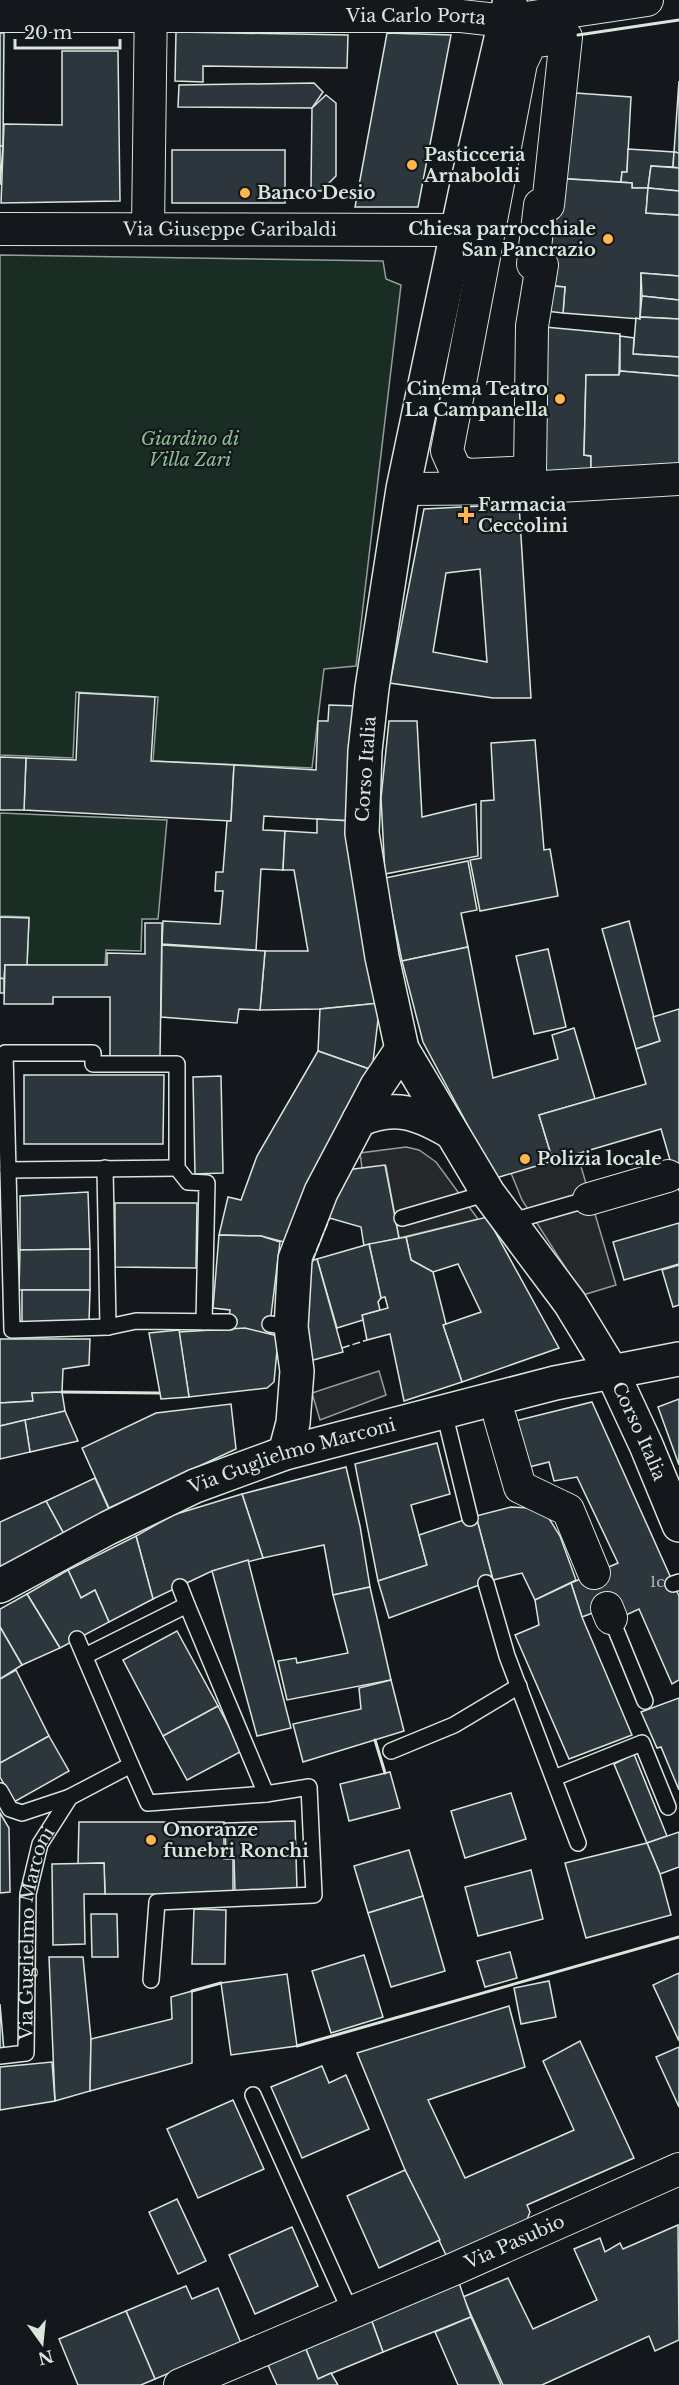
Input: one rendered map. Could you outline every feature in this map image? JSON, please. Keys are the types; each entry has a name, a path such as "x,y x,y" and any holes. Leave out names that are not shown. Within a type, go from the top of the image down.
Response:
{"street":[{"name":"Via Carlo Porta","path":"0,16 151,8 461,16 508,10 544,16 647,0"},
{"path":"148,229 151,8"},
{"name":"Corso Italia","path":"508,10 403,489 372,688 361,816 372,901 402,1049 488,1193 570,1303 612,1372 646,1445 679,1525"},
{"path":"566,37 548,206 540,205 533,264 542,265 532,326 528,480 467,475 455,469 447,451 521,63 531,42 566,37"},
{"name":"Via Giuseppe Garibaldi","path":"0,229 458,230"},
{"path":"403,489 528,480 679,479"},
{"path":"285,1453 292,1423 297,1371 280,1325 296,1259 314,1209 377,1086 402,1049"},
{"path":"359,1120 388,1110 430,1119 449,1131"},
{"path":"589,1199 668,1176"},
{"name":"Via Guglielmo Marconi","path":"0,1586 43,1573 147,1519 195,1486 285,1453 555,1383 679,1359"},
{"path":"500,1418 520,1487 568,1510 594,1573"},
{"name":"Via Pasubio","path":"180,2385 351,2313 679,2169"}],"lane":[{"path":"204,1322 207,1183 188,1182 177,1168 177,1064 93,1064 93,1053 3,1048 9,1170 6,1287 12,1330 108,1328 136,1321 204,1322 229,1322"},
{"path":"105,1168 108,1328"},
{"path":"9,1170 177,1168"},
{"path":"402,1218 488,1193"},
{"path":"509,1222 589,1199"},
{"path":"444,1412 470,1518"},
{"path":"486,1582 519,1686 578,1843"},
{"path":"180,1587 266,1794"},
{"path":"85,1656 187,1605"},
{"path":"613,1611 645,1701"},
{"path":"77,1639 148,1803 266,1794 309,1787 314,1895 157,1902 151,1980"},
{"path":"391,1751 454,1725 519,1686"},
{"path":"554,1778 642,1743 668,1807"},
{"name":"Via Guglielmo Marconi","path":"0,1791 10,1809 22,1813 70,1797 131,1766"},
{"name":"Via Guglielmo Marconi","path":"0,2056 26,2053 28,1894 40,1844 70,1797"},
{"path":"253,2095 351,2313"}],"green space":[{"name":"Giardino di Villa Zari","path":"0,255 383,261 386,279 401,285 356,666 324,669 312,768 153,761 158,697 76,692 73,758 0,755"},
{"path":"0,813 167,820 158,919 142,919 141,951 106,950 105,965 27,965 29,917 0,916"}],"shaded area":[{"path":"406,1147 419,1150 436,1162 478,1219 399,1238 386,1166 362,1168 360,1153"},
{"path":"577,1153 616,1285 583,1295 522,1200 511,1173"},
{"path":"379,1371 386,1395 320,1420 312,1393"}],"building":[{"path":"176,32 348,35 347,68 203,66 203,82 175,81"},
{"path":"0,33 4,33 3,146 0,146"},
{"path":"387,33 451,35 418,207 355,207"},
{"path":"62,51 118,51 120,201 1,203 4,124 62,125"},
{"path":"679,81 679,153 674,152"},
{"path":"314,83 323,92 312,108 178,107 179,85"},
{"path":"562,92 631,97 627,172 622,172 621,182 553,178"},
{"path":"326,95 336,103 336,176 321,191 311,190 312,108"},
{"path":"0,146 3,146 0,185"},
{"path":"628,149 674,152 673,167 651,166 648,188 632,188 632,183 621,182 622,172 627,172"},
{"path":"172,150 285,150 285,203 172,203"},
{"path":"674,152 679,153 679,168 673,167"},
{"path":"651,166 679,168 679,191 648,188"},
{"name":"Chiesa parrocchiale San Pancrazio","path":"553,178 632,183 632,188 648,188 646,213 679,215 679,276 641,273 640,319 563,313 565,287 540,285"},
{"path":"648,188 679,191 679,215 646,213"},
{"path":"641,273 679,276 679,300 642,296"},
{"path":"540,285 565,287 563,313 536,310"},
{"path":"642,296 679,300 679,319 640,317"},
{"path":"640,317 679,319 679,357 633,354 636,318 640,319"},
{"path":"534,326 620,334 619,375 586,375 584,455 591,456 591,472 533,471"},
{"path":"620,336 634,338 633,354 679,357 679,376 620,371"},
{"path":"620,371 679,376 679,465 591,472 591,456 584,455 586,375 619,375"},
{"path":"519,504 531,698 493,698 390,683 424,509","holes":["480,569 487,662 433,652 446,573"]},
{"path":"79,693 155,697 151,761 234,765 231,821 24,810 26,758 76,760"},
{"path":"329,705 358,706 352,821 264,816 263,830 285,831 283,870 261,869 256,950 162,944 163,921 220,924 223,891 215,891 216,872 223,872 227,821 231,821 234,765 316,770 318,721 328,721"},
{"path":"389,721 417,721 422,817 476,804 478,856 385,874 381,798"},
{"path":"535,740 544,850 550,849 558,896 480,911 470,860 481,858 481,801 494,800 491,743"},
{"path":"0,757 26,758 24,810 0,810"},
{"path":"317,819 352,821 380,1003 320,1009 260,1010 265,951 308,951 294,870 283,870 285,831 317,833"},
{"path":"468,861 477,910 461,913 468,947 402,961 385,878"},
{"path":"0,917 29,918 27,965 5,965 4,979 0,978"},
{"path":"629,921 660,1041 636,1049 602,929"},
{"path":"145,923 162,923 160,1058 110,1057 110,997 53,997 53,1004 4,1004 5,965 107,965 107,953 145,954"},
{"path":"162,945 265,951 260,1010 239,1009 237,1023 161,1017"},
{"path":"468,947 493,1078 558,1059 552,1035 574,1028 595,1099 539,1115 553,1161 496,1178 423,1042 402,961"},
{"path":"548,949 566,1027 534,1034 516,956"},
{"path":"0,978 4,979 4,993 0,993"},
{"path":"380,1003 372,1070 318,1051 320,1009"},
{"path":"679,1009 679,1191 661,1129 553,1161 539,1115 646,1084 636,1049 660,1041 653,1017"},
{"path":"318,1051 372,1070 292,1244 261,1236 219,1235 228,1197 241,1200 257,1156"},
{"path":"24,1075 164,1075 163,1144 24,1144"},
{"path":"221,1076 223,1173 195,1174 193,1077"},
{"path":"385,1165 399,1238 364,1246 361,1227 326,1217 346,1170"},
{"path":"88,1192 90,1249 20,1250 20,1196"},
{"path":"115,1203 197,1203 196,1268 115,1267"},
{"path":"487,1217 559,1348 462,1382 443,1325 481,1312 458,1264 433,1272 411,1260 406,1237"},
{"path":"679,1223 679,1264 624,1280 613,1242"},
{"path":"219,1235 261,1236 280,1242 270,1324 270,1333 274,1336 227,1333 230,1310 213,1308"},
{"path":"406,1237 411,1260 433,1272 446,1324 443,1325 462,1382 404,1401 390,1334 367,1340 362,1315 388,1308 385,1297 381,1298 369,1244"},
{"path":"369,1244 381,1298 378,1302 380,1310 362,1315 363,1320 337,1328 317,1259"},
{"path":"90,1249 90,1290 19,1290 20,1250"},
{"path":"317,1259 343,1352 306,1362 305,1263"},
{"path":"679,1265 679,1305 673,1307 662,1270"},
{"path":"22,1290 90,1290 89,1322 22,1322"},
{"path":"245,1328 274,1335 278,1340 274,1382 267,1388 189,1397 179,1332"},
{"path":"179,1330 189,1397 161,1399 149,1333"},
{"path":"0,1339 90,1339 89,1365 63,1369 62,1392 32,1393 33,1401 0,1403"},
{"path":"62,1392 65,1411 0,1426 0,1403 33,1401 32,1393"},
{"path":"679,1399 679,1465 658,1407"},
{"path":"592,1402 679,1596 679,1680 672,1684 639,1609 624,1616 619,1603 582,1617 571,1583 618,1563 577,1477 554,1481 549,1462 529,1467 515,1421"},
{"path":"231,1404 236,1449 109,1508 82,1448 156,1413"},
{"path":"65,1411 78,1441 30,1452 25,1420"},
{"path":"25,1420 30,1452 0,1459 0,1426"},
{"path":"437,1443 450,1494 411,1505 427,1565 378,1581 355,1464"},
{"path":"346,1467 360,1526 370,1587 333,1595 324,1545 263,1558 242,1494"},
{"path":"95,1478 111,1514 65,1536 46,1501"},
{"path":"242,1494 263,1558 212,1571 153,1599 136,1536 173,1515"},
{"path":"46,1501 65,1536 0,1571 0,1522"},
{"path":"511,1507 530,1508 548,1517 560,1536 576,1580 535,1600 522,1573 493,1580 476,1516"},
{"path":"476,1516 493,1580 389,1618 378,1581 427,1565 419,1535"},
{"path":"136,1536 153,1599 109,1622 95,1590 81,1598 68,1570"},
{"path":"248,1560 291,1728 257,1736 212,1571"},
{"path":"68,1570 81,1598 95,1590 109,1622 60,1648 27,1594"},
{"path":"571,1583 582,1617 632,1735 569,1759 515,1635 539,1625 535,1600"},
{"path":"370,1587 391,1680 287,1700 278,1661 296,1658 297,1663 348,1653 333,1595"},
{"path":"27,1594 60,1648 22,1665 0,1627 0,1609"},
{"path":"0,1627 22,1665 0,1679"},
{"path":"177,1631 218,1706 163,1736 123,1660"},
{"path":"16,1670 49,1736 0,1763 0,1679"},
{"path":"391,1680 404,1731 303,1762 293,1724 361,1709 359,1688"},
{"path":"679,1698 679,1790 661,1747 657,1748 641,1712"},
{"path":"218,1706 242,1751 187,1780 163,1736"},
{"path":"49,1736 69,1771 14,1802 0,1777 0,1763"},
{"path":"634,1754 667,1836 647,1843 614,1764"},
{"path":"390,1772 400,1808 349,1821 340,1784"},
{"path":"511,1793 526,1839 465,1858 451,1811"},
{"path":"0,1813 9,1828 10,1892 0,1893"},
{"path":"295,1821 297,1890 235,1893 234,1856 226,1857 225,1823"},
{"name":"Onoranze funebri Ronchi","path":"79,1822 224,1822 224,1859 233,1859 233,1894 105,1894 104,1863 78,1864"},
{"path":"679,1832 679,1867 660,1874 647,1843"},
{"path":"647,1843 660,1874 671,1915 586,1938 565,1863"},
{"path":"409,1850 423,1896 368,1913 354,1866"},
{"path":"104,1863 105,1894 84,1894 85,1944 53,1945 52,1864"},
{"path":"531,1870 543,1919 478,1936 465,1887"},
{"path":"423,1896 445,1971 391,1987 368,1913"},
{"path":"194,1909 226,1910 225,1964 192,1964"},
{"path":"91,1914 117,1914 118,1957 92,1957"},
{"path":"510,1952 517,1978 485,1987 477,1961"},
{"path":"364,1955 383,2017 331,2033 312,1971"},
{"path":"49,1957 83,1957 91,2039 90,2091 55,2101"},
{"path":"679,1973 679,2041 653,1985"},
{"path":"287,1974 297,2046 231,2055 221,1983"},
{"path":"549,1981 556,2017 521,2024 514,1988"},
{"path":"192,1991 192,2063 90,2091 91,2039 172,2019 171,1997"},
{"path":"0,2004 4,2051 0,2052"},
{"path":"509,2006 525,2067 428,2100 465,2178 574,2130 543,2061 580,2041 634,2158 527,2205 530,2212 525,2225 447,2257 405,2170 357,2053"},
{"path":"679,2047 679,2107 656,2057"},
{"path":"52,2062 55,2101 0,2110 0,2067"},
{"path":"322,2066 329,2083 346,2075 369,2129 302,2158 271,2087"},
{"path":"233,2100 264,2169 198,2198 167,2129"},
{"path":"405,2170 440,2240 379,2268 347,2196"},
{"path":"177,2199 206,2261 178,2274 149,2212"},
{"path":"678,2225 679,2340 655,2351 649,2336 542,2385 503,2385 463,2297 508,2278 533,2329 597,2300 574,2249 600,2238 605,2252 620,2243 623,2249"},
{"path":"292,2227 318,2286 255,2314 229,2255"},
{"path":"459,2283 471,2317 383,2352 371,2319"},
{"path":"186,2286 192,2299 218,2288 241,2343 155,2379 126,2311"},
{"path":"126,2311 155,2379 141,2385 78,2385 59,2339"},
{"path":"471,2317 501,2385 458,2385 435,2332"},
{"path":"371,2319 383,2352 318,2379 305,2347"},
{"path":"305,2347 318,2379 331,2373 338,2385 277,2385 267,2363"}],"fence":[{"path":"312,1261 330,1218"},
{"path":"342,1348 367,1340"}],"wall":[{"path":"578,35 679,20"},
{"path":"62,1392 159,1393"},
{"path":"375,1740 385,1773"},
{"path":"297,2046 679,1937"},
{"path":"192,1991 221,1983"}],"place":[{"name":"Pasticceria Arnaboldi","path":"412,165"},
{"name":"Banco Desio","path":"245,193"},
{"name":"Chiesa parrocchiale San Pancrazio","path":"608,239"},
{"name":"Cinema Teatro La Campanella","path":"560,399"},
{"name":"Farmacia Ceccolini","path":"466,515"},
{"name":"Polizia locale","path":"525,1159"},
{"name":"Onoranze funebri Ronchi","path":"151,1840"}]}
